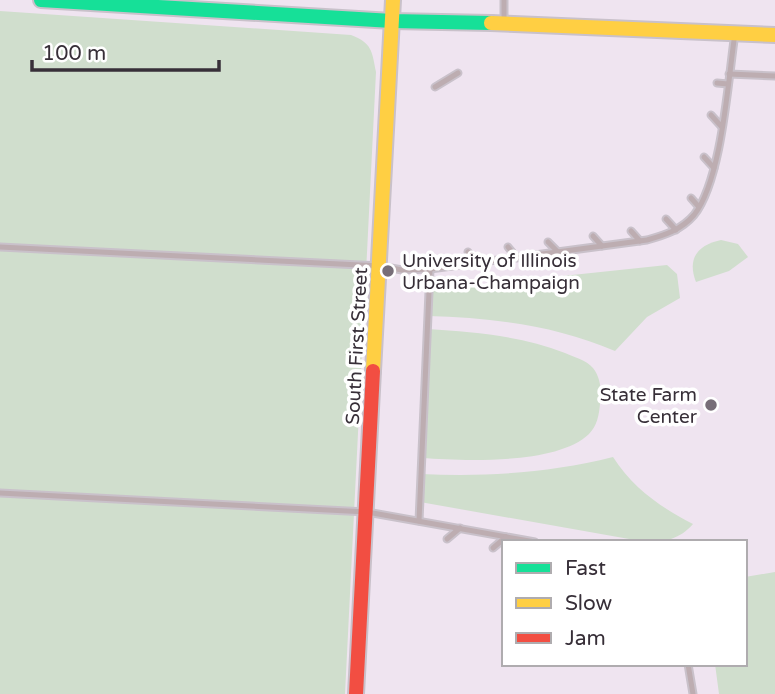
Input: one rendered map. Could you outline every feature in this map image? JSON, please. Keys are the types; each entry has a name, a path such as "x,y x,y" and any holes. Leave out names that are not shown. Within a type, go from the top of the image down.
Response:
{"main road":[{"path":"41,0 392,21 594,26 775,35"},
{"name":"South First Street","path":"356,694 393,0"}],"lane":[{"path":"504,0 504,25"},
{"path":"0,247 380,266 402,270 430,269 640,241 667,234 694,215 704,199 714,168 722,126 735,33"},
{"path":"435,87 458,72"},
{"path":"729,75 775,76"},
{"path":"717,83 728,84"},
{"path":"711,115 722,126"},
{"path":"704,157 714,168"},
{"path":"691,198 699,207"},
{"path":"666,219 676,230"},
{"path":"631,231 640,241"},
{"path":"593,236 602,246"},
{"path":"548,242 558,252"},
{"path":"508,247 517,257"},
{"path":"468,252 477,263"},
{"path":"419,521 430,269"},
{"path":"0,494 367,512 523,540"},
{"path":"447,540 460,528"},
{"path":"502,540 506,537"},
{"path":"493,548 502,540"},
{"path":"688,666 693,694"}],"green space":[{"path":"0,11 351,35 363,41 370,49 376,72 345,694 0,694"},
{"path":"721,240 738,244 748,257 729,271 696,282 693,266 696,254 706,245"},
{"path":"667,265 677,274 680,298 647,317 615,351 570,335 523,324 428,316 430,290"},
{"path":"428,329 515,339 548,347 587,363 596,372 601,390 599,412 594,427 574,444 533,456 485,460 422,458"},
{"path":"613,457 629,478 648,496 693,524 672,539 635,540 420,502 421,474 518,473"},
{"path":"775,572 775,694 719,694 715,666 747,666 747,577"}],"traffic: fast":[{"path":"41,0 392,21 491,23"}],"traffic: slow":[{"path":"373,371 393,0"},
{"path":"491,23 775,35"}],"traffic: jam":[{"path":"356,694 373,371"}],"place":[{"name":"University of Illinois Urbana-Champaign","path":"388,271"},
{"name":"State Farm Center","path":"711,405"}]}
